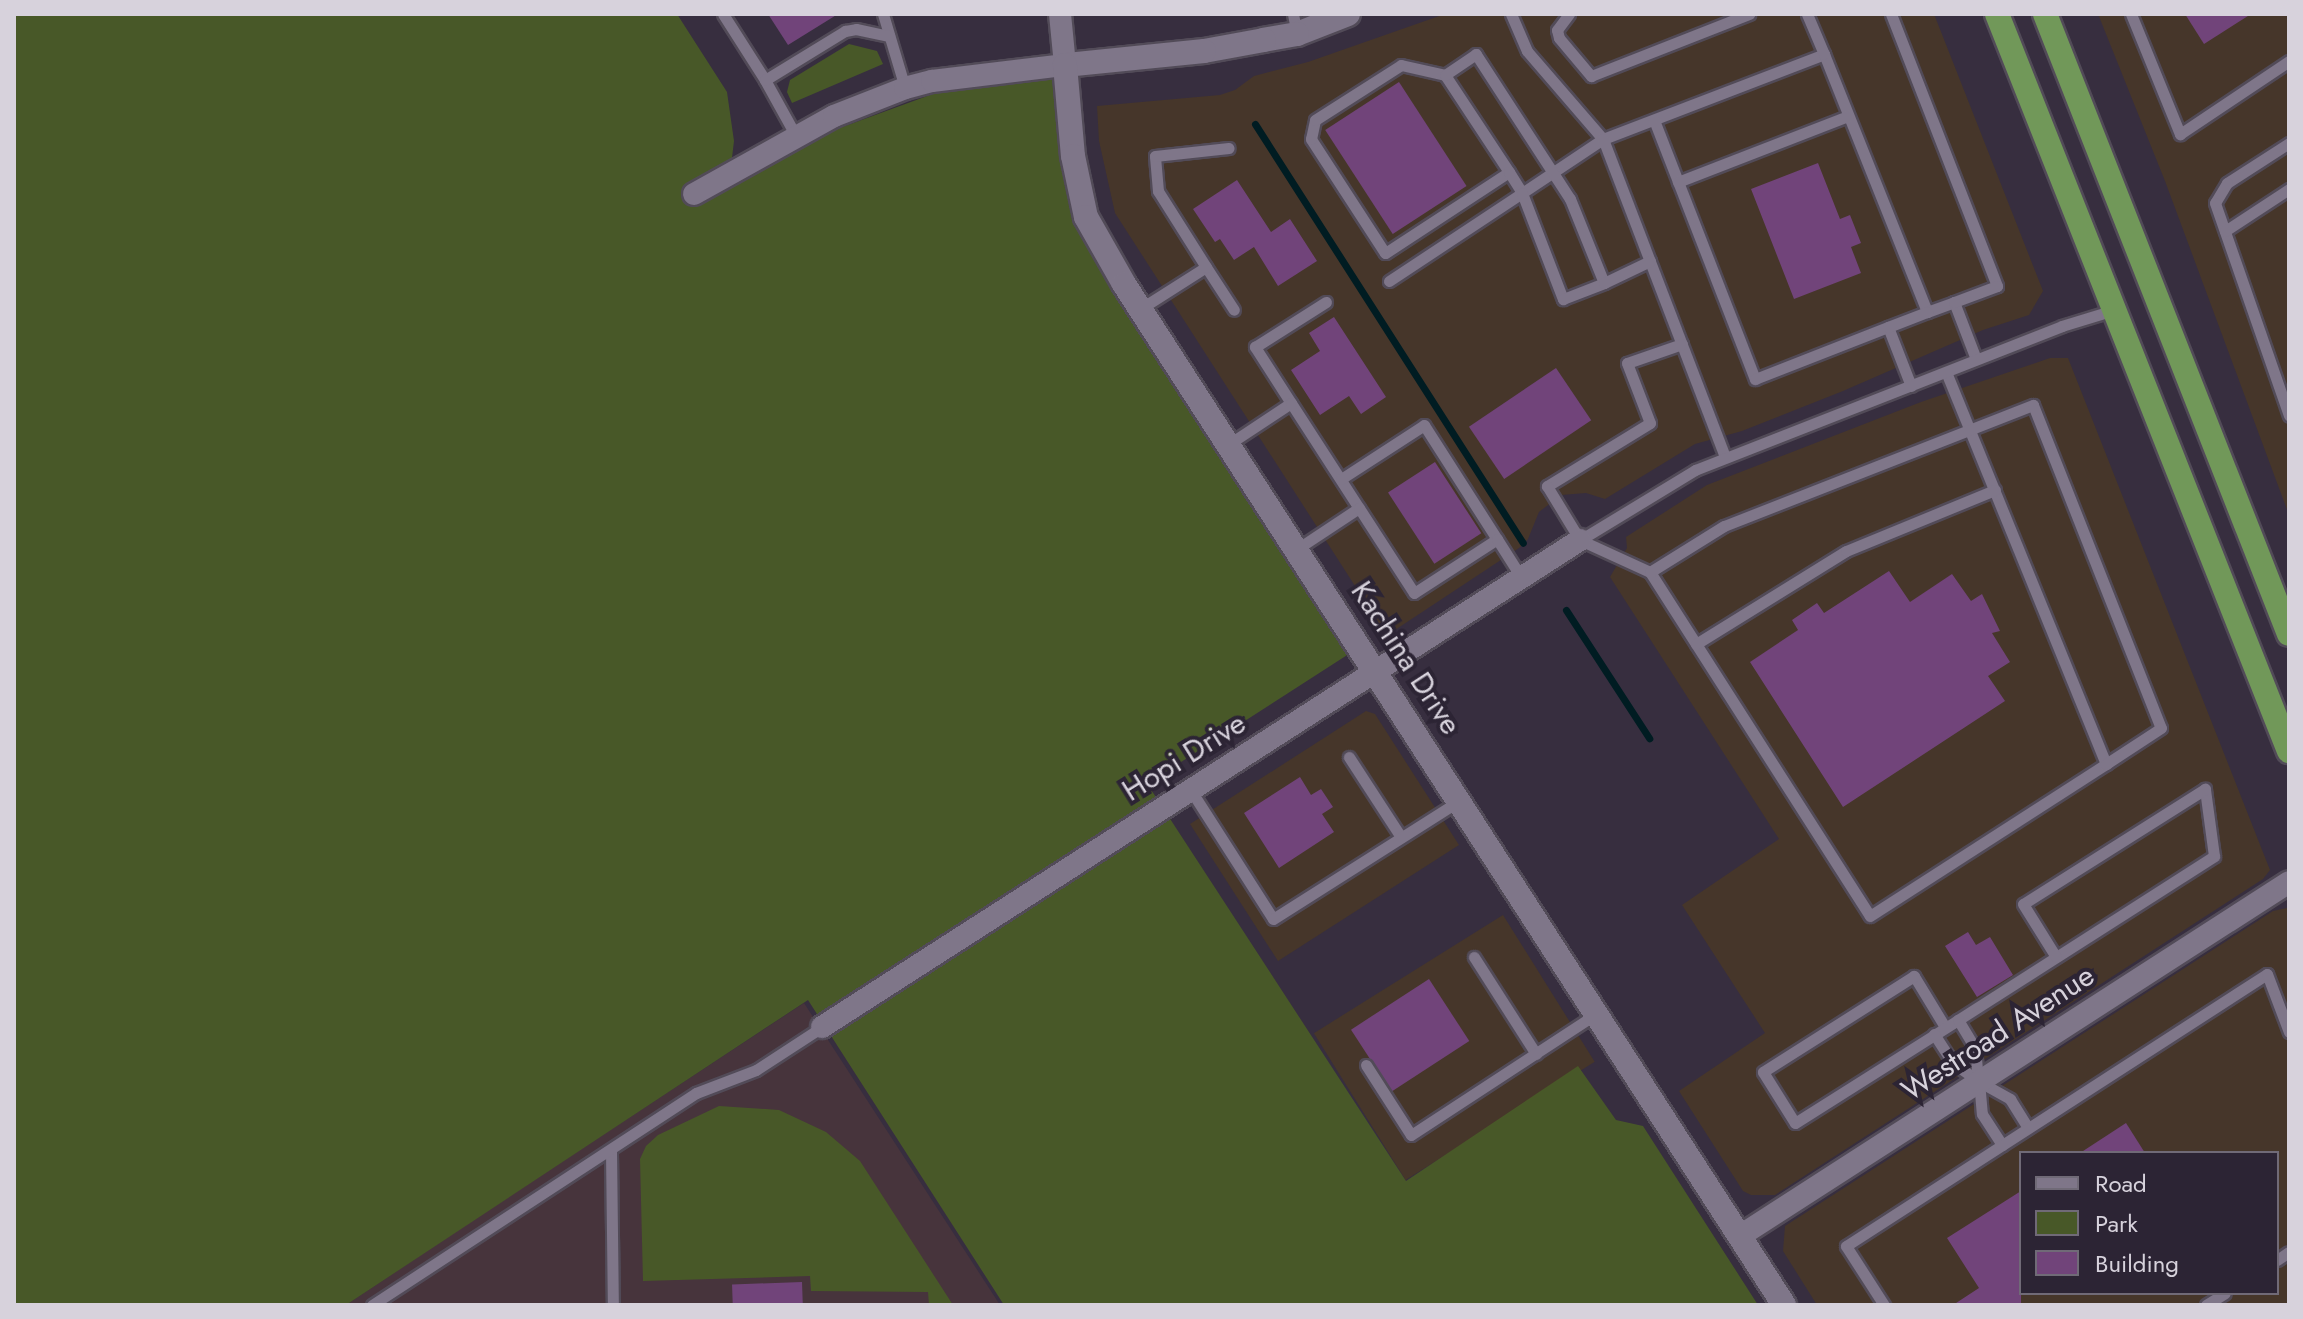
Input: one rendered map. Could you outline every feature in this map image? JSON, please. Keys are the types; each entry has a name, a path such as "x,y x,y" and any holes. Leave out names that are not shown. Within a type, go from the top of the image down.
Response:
{"highway":[{"path":"1997,14 2289,751"},
{"path":"2045,14 2289,634"}],"street":[{"name":"Kachina Drive","path":"1060,14 1073,156 1086,217 1140,309 1377,671 1784,1305"},
{"path":"694,194 834,116 905,88 932,81 1204,51 1295,24 1348,14"},
{"name":"Hopi Drive","path":"822,1027 1189,788 1580,540"},
{"name":"Westroad Avenue","path":"1740,1236 2289,882"}],"lane":[{"path":"723,14 796,136"},
{"path":"883,14 905,88"},
{"path":"1511,14 1527,51 1603,139 1725,457"},
{"path":"1569,14 1557,30 1559,38 1591,76 1749,14"},
{"path":"1807,14 1927,312"},
{"path":"1654,120 1755,379 1997,286 1891,14"},
{"path":"2131,14 2180,134 2289,61"},
{"path":"765,80 845,31 856,29 889,36"},
{"path":"1445,75 1476,54 1570,199 1604,283"},
{"path":"1389,281 1603,139 1824,54"},
{"path":"1509,172 1385,253 1311,139 1315,120 1401,65 1445,75 1509,172 1522,193 1563,299 1650,261"},
{"path":"1678,182 1848,116"},
{"path":"2289,143 2227,183 2215,203 2289,415"},
{"path":"1229,148 1155,156 1158,191 1234,310"},
{"path":"2225,231 2289,189"},
{"path":"1140,309 1206,267"},
{"path":"1326,302 1255,347 1414,593 1497,539"},
{"path":"1954,302 1976,359"},
{"path":"1580,540 1695,470 1725,457 1976,359 2115,310"},
{"path":"1888,327 1911,386"},
{"path":"1650,572 1724,526 2033,405 2161,728 1870,916 1650,572 1580,540 1547,486 1650,423 1627,363 1682,344"},
{"path":"1946,372 2106,764"},
{"path":"1229,444 1291,403"},
{"path":"1341,479 1424,425 1521,577"},
{"path":"1696,644 1846,551 1995,490"},
{"path":"1297,549 1359,508"},
{"path":"1349,757 1401,837"},
{"path":"1189,788 1273,919 1460,800"},
{"path":"1945,1027 1914,976 1763,1072 1795,1123 1958,1020 2214,856 2205,789 2023,904 2056,957"},
{"path":"1474,957 1536,1054"},
{"path":"1884,1305 1846,1246 2267,974 2289,1032"},
{"path":"1366,1065 1411,1135 1597,1014"},
{"path":"1958,1020 1975,1048 1982,1114 2002,1145"},
{"path":"372,1305 696,1093 756,1070 822,1027"},
{"path":"1934,1034 1952,1062 2010,1099 2028,1128"},
{"path":"611,1151 613,1305"}],"shaded area":[{"path":"1445,14 1934,14 2043,291 2029,315 1983,330 1742,431 1695,444 1605,499 1586,493 1561,495 1539,512 1528,539 1519,548 1395,630 1384,631 1115,213 1099,141 1097,106 1220,95 1235,90 1254,76 1308,62"},
{"path":"2098,14 2289,14 2289,515 2165,181"},
{"path":"2050,358 2068,358 2270,870 2263,879 1775,1195 1751,1195 1743,1191 1679,1091 1765,1033 1682,905 1779,839 1610,577 1627,548 1626,537 1707,485 1921,402"},
{"path":"1366,711 1375,714 1459,845 1278,961 1190,824"},
{"path":"2287,908 2289,1304 1817,1305 1783,1251 1785,1226 2273,911"},
{"path":"1503,915 1595,1062 1406,1180 1314,1033"},
{"path":"804,1003 1000,1305 346,1305 484,1213"}],"green space":[{"path":"14,14 677,14 727,92 734,141 731,166 744,178 815,137 971,80 1056,74 1083,199 1355,650 1164,773 1158,766 1148,785 1406,1181 1578,1066 1616,1120 1643,1126 1758,1305 1004,1305 808,1000 346,1305 14,1305"},
{"path":"849,44 877,51 883,64 792,103 787,92 790,80"},
{"path":"719,1106 779,1110 826,1132 860,1161 953,1305 929,1305 928,1292 811,1291 810,1276 643,1281 640,1159 646,1146 658,1135"}],"building":[{"path":"768,14 838,14 788,45"},
{"path":"2185,14 2251,14 2204,44"},
{"path":"1399,82 1467,186 1393,234 1325,130"},
{"path":"1818,163 1840,219 1850,215 1861,243 1851,247 1861,273 1794,299 1751,189"},
{"path":"1237,180 1271,232 1290,219 1317,261 1278,286 1254,247 1234,260 1220,239 1215,242 1193,209"},
{"path":"1334,317 1386,397 1361,414 1349,396 1320,415 1291,370 1320,351 1309,333"},
{"path":"1556,368 1591,420 1504,479 1469,427"},
{"path":"1435,462 1481,533 1434,564 1388,492"},
{"path":"1889,571 1910,602 1952,574 1971,601 1982,594 2000,631 1992,633 2010,662 1988,676 2005,701 1843,807 1750,662 1798,630 1792,620 1817,603 1824,613"},
{"path":"1300,777 1311,795 1321,789 1333,807 1322,814 1334,832 1279,868 1244,813"},
{"path":"1968,932 1976,945 1990,937 2013,975 1977,997 1945,946"},
{"path":"1429,979 1469,1041 1391,1092 1351,1030"},
{"path":"2126,1123 2144,1151 2083,1151"},
{"path":"2019,1192 2021,1305 1953,1305 1979,1288 1947,1238"},
{"path":"802,1282 803,1305 733,1305 732,1284"}],"waterway":[{"path":"1255,124 1523,543"},
{"path":"1566,610 1649,738"}]}
